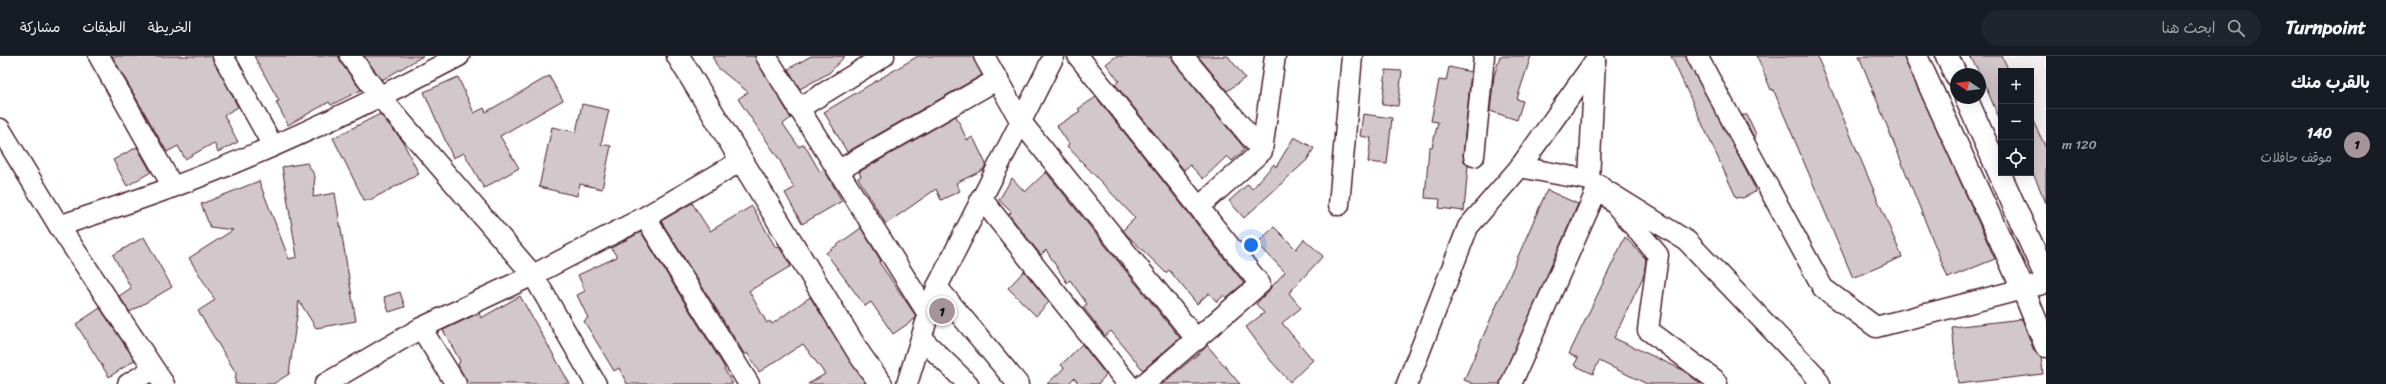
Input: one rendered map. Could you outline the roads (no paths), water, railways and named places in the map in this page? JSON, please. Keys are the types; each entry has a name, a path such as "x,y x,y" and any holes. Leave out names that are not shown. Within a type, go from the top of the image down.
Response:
{"street":[{"path":"99,56 173,187"},
{"path":"223,56 273,146"},
{"path":"350,56 381,98 533,275 594,383"},
{"path":"59,226 173,187 273,146 381,98 459,56"},
{"path":"678,56 860,355 881,384"},
{"path":"766,56 928,314"},
{"path":"798,109 884,56"},
{"path":"984,56 1021,122 1197,340"},
{"path":"907,384 937,287 1054,56"},
{"path":"1078,56 1200,206 1260,284 1197,340 1144,384"},
{"path":"1183,56 1262,151"},
{"path":"1200,206 1262,151 1275,56"},
{"path":"1339,205 1352,56"},
{"path":"1474,156 1484,56"},
{"path":"1697,56 1823,288 1876,327 2046,283"},
{"path":"1916,56 2023,289 2046,346"},
{"path":"1947,56 1952,68"},
{"path":"1407,384 1468,227 1520,167 1598,58"},
{"path":"1511,384 1594,182 1598,58"},
{"path":"838,170 998,79"},
{"path":"1969,104 2046,277"},
{"path":"0,129 59,226 158,376 128,384"},
{"path":"325,384 421,328 533,275 645,217 741,161"},
{"path":"1520,167 1594,182 1687,242 1814,374 1820,384"},
{"path":"1594,182 1658,255 1648,330 1714,379 1717,384"},
{"path":"981,198 1128,384"},
{"path":"645,217 749,384"},
{"path":"937,287 1018,384"},
{"path":"421,328 456,384"},
{"path":"922,339 968,384"}],"place":[{"name":"140","path":"942,311"}]}
